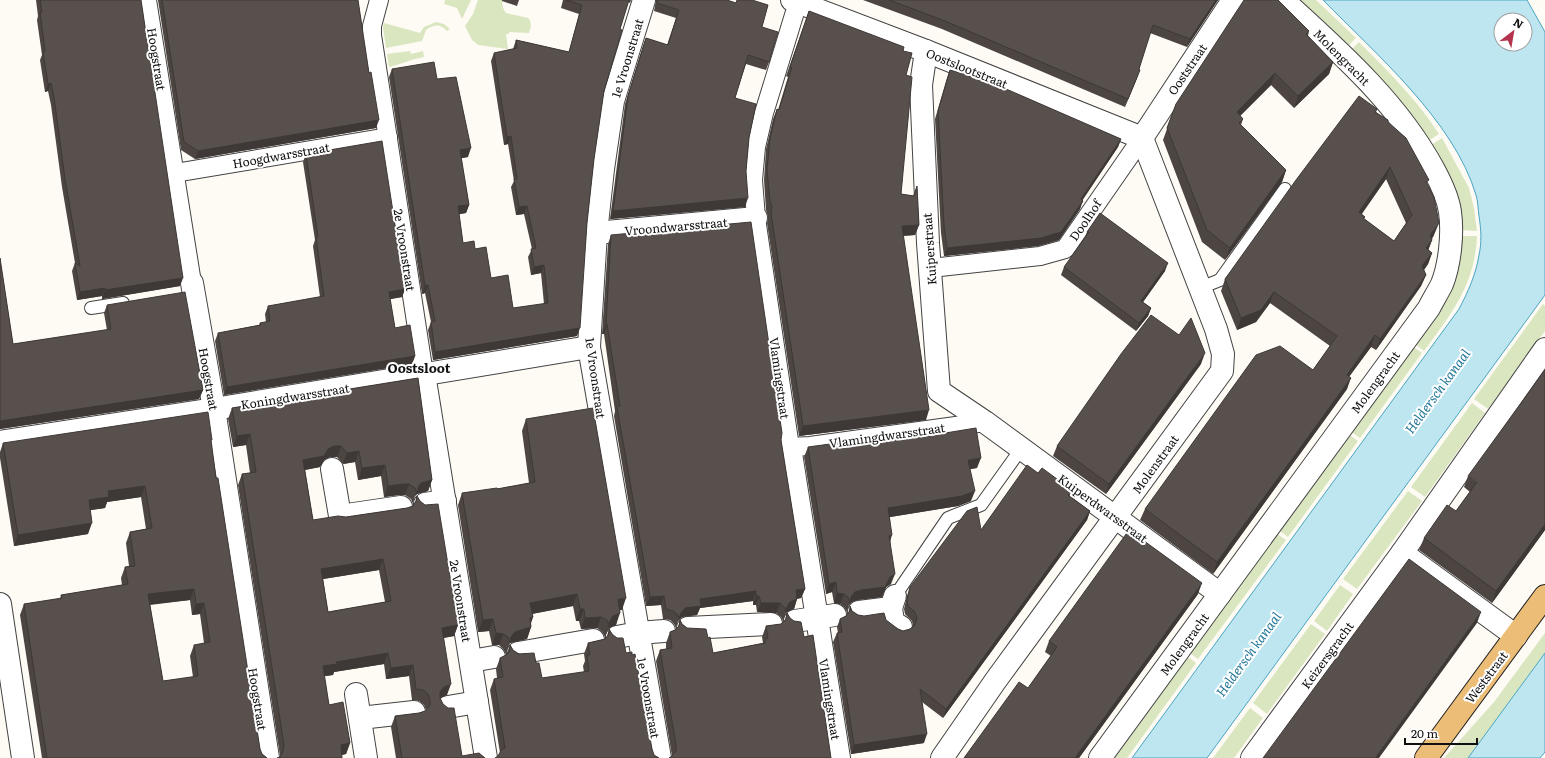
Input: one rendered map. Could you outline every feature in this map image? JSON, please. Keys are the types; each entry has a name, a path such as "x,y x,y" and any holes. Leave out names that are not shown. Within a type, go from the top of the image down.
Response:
{"main road":[{"name":"Weststraat","path":"1426,758 1545,596"}],"street":[{"name":"Hoogstraat","path":"147,0 175,173 190,289 214,409 268,758"},
{"name":"2e Vroonstraat","path":"379,0 372,26 372,35 424,374 435,502 471,661 476,702 486,758"},
{"name":"1e Vroonstraat","path":"644,0 613,101 603,169 596,233 589,346 628,635 660,758"},
{"name":"Ooststraat","path":"1142,138 1233,0"},
{"name":"Molengracht","path":"1100,758 1429,308 1442,284 1448,264 1450,212 1444,189 1427,157 1407,127 1372,86 1337,49 1284,0"},
{"name":"Oostslootstraat","path":"795,1 926,51 1142,138"},
{"name":"Vlamingstraat","path":"795,1 756,147 753,180 756,218 790,447 826,616 839,758"},
{"name":"Kuiperstraat","path":"926,51 921,85 928,243 939,391 985,422"},
{"name":"Hoogdwarsstraat","path":"175,173 388,137"},
{"name":"Doolhof","path":"931,268 1040,256 1065,249 1142,138"},
{"name":"Molenstraat","path":"942,758 996,680 1116,518 1222,371 1223,354 1216,329 1142,138"},
{"name":"Vroondwarsstraat","path":"596,233 756,218"},
{"name":"Koningdwarsstraat","path":"0,442 214,409 589,346"},
{"name":"Keizersgracht","path":"1252,758 1402,553 1545,349"},
{"name":"Kuiperdwarsstraat","path":"985,422 1220,594"},
{"name":"Vlamingdwarsstraat","path":"790,447 810,446 985,422"},
{"path":"332,469 340,516 401,507"},
{"path":"1402,553 1516,636"},
{"path":"860,612 893,602 893,622 901,627"},
{"path":"0,604 23,758"},
{"path":"795,621 826,616"},
{"path":"688,628 771,624"},
{"path":"628,635 664,631"},
{"path":"518,653 593,640"},
{"path":"471,661 494,657"},
{"path":"356,694 366,758"},
{"path":"448,707 476,702"},
{"path":"360,718 414,712"}],"lane":[{"path":"1200,288 1220,280 1285,189"},
{"path":"91,308 138,300"},
{"path":"893,602 948,518 981,505 1021,449"}],"green space":[{"path":"445,0 471,0 462,19 457,8 444,4"},
{"path":"478,0 502,0 503,8 506,13 528,18 530,20 531,26 529,33 509,32 509,34 506,34 508,49 478,45 472,40 465,26 473,14"},
{"path":"1294,0 1316,0 1356,38 1344,50"},
{"path":"436,22 444,24 450,29 447,31 439,26 434,26 426,30 422,41 386,48 383,28 384,23 420,33 424,27"},
{"path":"1359,42 1412,98 1439,134 1425,143 1348,53"},
{"path":"410,51 411,54 423,51 424,57 389,67 387,54"},
{"path":"1442,138 1469,188 1474,208 1477,231 1460,230 1428,147"},
{"path":"1459,236 1477,236 1472,269 1460,298 1424,351 1411,341"},
{"path":"1543,304 1545,306 1545,331 1488,409 1474,399"},
{"path":"1409,344 1422,353 1360,438 1347,429"},
{"path":"1472,403 1485,413 1425,497 1411,487"},
{"path":"1345,432 1358,441 1288,537 1276,528"},
{"path":"1408,491 1422,501 1357,589 1343,579"},
{"path":"1273,531 1286,540 1198,659 1186,650"},
{"path":"1340,585 1353,594 1327,631 1314,621"},
{"path":"1311,624 1325,634 1267,714 1253,703"},
{"path":"1545,633 1545,653 1468,758 1444,758 1494,702"},
{"path":"1184,654 1196,663 1127,758 1108,758"},
{"path":"1250,708 1263,718 1234,758 1213,758"}],"water":[{"name":"Heldersch kanaal","path":"1323,0 1527,0 1545,32 1545,295 1207,758 1132,758 1459,309 1474,276 1481,245 1477,197 1465,168 1450,141 1432,115 1389,66"},
{"path":"1545,653 1545,752 1540,758 1468,758"}],"building":[{"path":"40,0 141,0 183,278 105,290 105,288 80,292 75,263 80,266 65,179 54,97 51,83 48,84 43,52 45,51"},
{"path":"162,0 358,0 369,73 371,72 379,120 198,151 184,142"},
{"path":"566,0 629,0 604,91 594,159 587,223 580,328 435,352 431,322 435,321 428,285 425,286 392,69 434,62 437,79 456,77 471,148 460,150 469,205 458,206 463,243 474,241 475,249 486,247 491,278 508,275 513,308 548,303 544,265 534,267 531,249 536,248 527,206 519,207 514,179 517,179 511,136 507,137 494,53 517,48 516,40 569,52 582,5"},
{"path":"657,0 727,0 736,3 737,0 752,0 768,5 762,27 778,32 769,62 748,55 735,98 756,104 749,138 746,171 748,198 613,211 628,96 646,38 668,45 679,10 657,3"},
{"path":"889,0 1216,0 1190,39 1153,25 1139,69 1140,70 1128,99 945,21"},
{"path":"1244,0 1278,0 1309,31 1306,34 1333,62 1298,96 1275,73 1237,112 1243,119 1239,123 1286,170 1230,248 1207,230 1167,128 1176,104"},
{"path":"809,11 904,47 903,51 912,53 906,75 912,77 901,194 914,196 917,186 919,225 902,226 929,410 803,426 771,213 772,207 767,170 770,139 777,109 779,110 792,67 790,67"},
{"path":"950,70 990,82 1121,139 1081,199 1083,201 1061,232 1041,238 947,248 944,225 938,111"},
{"path":"1359,96 1377,109 1375,112 1388,120 1388,122 1406,138 1429,180 1426,182 1434,197 1439,223 1430,235 1432,240 1426,248 1432,253 1422,266 1426,275 1380,339 1375,335 1347,375 1351,378 1217,562 1145,509 1256,355 1280,346 1313,370 1337,336 1274,292 1261,310 1241,318 1225,279 1296,180","holes":["1390,167 1412,215 1394,241 1363,218 1365,217 1359,212"]},
{"path":"382,141 405,289 389,292 395,328 410,325 415,356 227,387 218,333 261,325 260,323 270,321 268,306 324,296 316,237 318,237 306,154"},
{"path":"1100,213 1168,263 1141,301 1151,308 1139,323 1064,267 1089,232 1087,232"},
{"path":"751,222 782,433 781,440 805,589 796,590 797,599 790,602 786,612 785,608 780,603 761,603 759,596 756,596 756,591 700,599 701,606 685,608 679,618 673,611 666,609 664,596 650,597 617,407 620,406 606,324 611,235"},
{"path":"0,258 13,344 111,329 107,305 185,292 203,390 0,421"},
{"path":"1151,315 1179,335 1191,318 1205,353 1109,484 1057,446 1121,354"},
{"path":"1545,370 1545,524 1496,591 1424,538 1447,505 1456,511 1477,482 1468,476"},
{"path":"418,378 432,480 421,483 417,493 415,488 409,484 388,486 385,465 362,468 359,451 347,453 341,446 334,446 328,449 324,456 303,460 313,520 338,516 346,517 407,508 413,506 417,496 425,505 438,504 458,625 442,628 451,684 444,687 440,692 440,698 443,704 448,708 454,708 462,756 479,753 485,758 402,758 395,716 425,711 430,706 430,700 428,694 423,690 416,689 413,665 391,668 388,653 336,662 337,664 323,666 329,705 343,702 350,743 341,745 342,758 277,758 280,757 283,752 284,745 242,474 256,472 250,434 237,436 232,408","holes":["383,559 391,601 328,612 321,569"]},
{"path":"593,408 626,598 618,599 620,613 613,616 609,625 607,620 601,617 585,618 584,609 580,609 577,594 530,603 533,617 530,618 531,627 515,632 511,637 510,642 508,637 503,634 496,633 493,619 483,620 462,493 497,489 535,482 526,419"},
{"path":"208,412 216,478 218,478 260,749 262,754 267,758 47,758 24,604 62,598 61,595 128,584 125,567 135,566 130,532 152,528 145,486 108,491 109,497 89,500 92,523 18,535 3,443","holes":["194,589 196,604 204,603 210,642 194,645 198,676 163,681 148,594"]},
{"path":"976,428 981,458 968,460 975,491 962,496 888,508 892,535 889,536 895,574 890,577 885,587 855,592 851,597 850,602 848,597 844,594 837,593 836,582 829,584 808,447 933,430 933,435"},
{"path":"1027,465 1038,473 1042,468 1076,493 1068,495 1090,511 946,709 920,689 927,734 854,745 837,633 842,632 840,619 846,616 850,611 850,606 852,611 858,615 864,616 884,613 886,620 903,631 910,629 915,625 917,618 915,612 908,606 907,600 910,587 967,511 977,507 981,530"},
{"path":"1129,530 1202,583 1075,758 964,758 1019,682 1028,688 1057,647 1049,641"},
{"path":"1409,559 1481,612 1375,758 1263,758"},
{"path":"787,613 794,621 801,622 804,637 813,635 831,758 669,758 676,751 676,745 660,650 672,648 670,632 679,626 680,620 687,628 706,629 708,638 710,637 713,653 765,643 765,639 768,638 766,626 781,624 786,619"},
{"path":"609,629 617,638 623,638 626,653 632,652 632,655 635,654 652,749 654,755 659,758 495,758 502,749 505,748 494,679 503,677 500,658 510,651 510,645 518,654 534,653 536,663 539,663 542,678 589,671 587,655 590,655 588,643 605,639 609,634"}],"district":[{"name":"Oostsloot","path":"419,367"}]}
